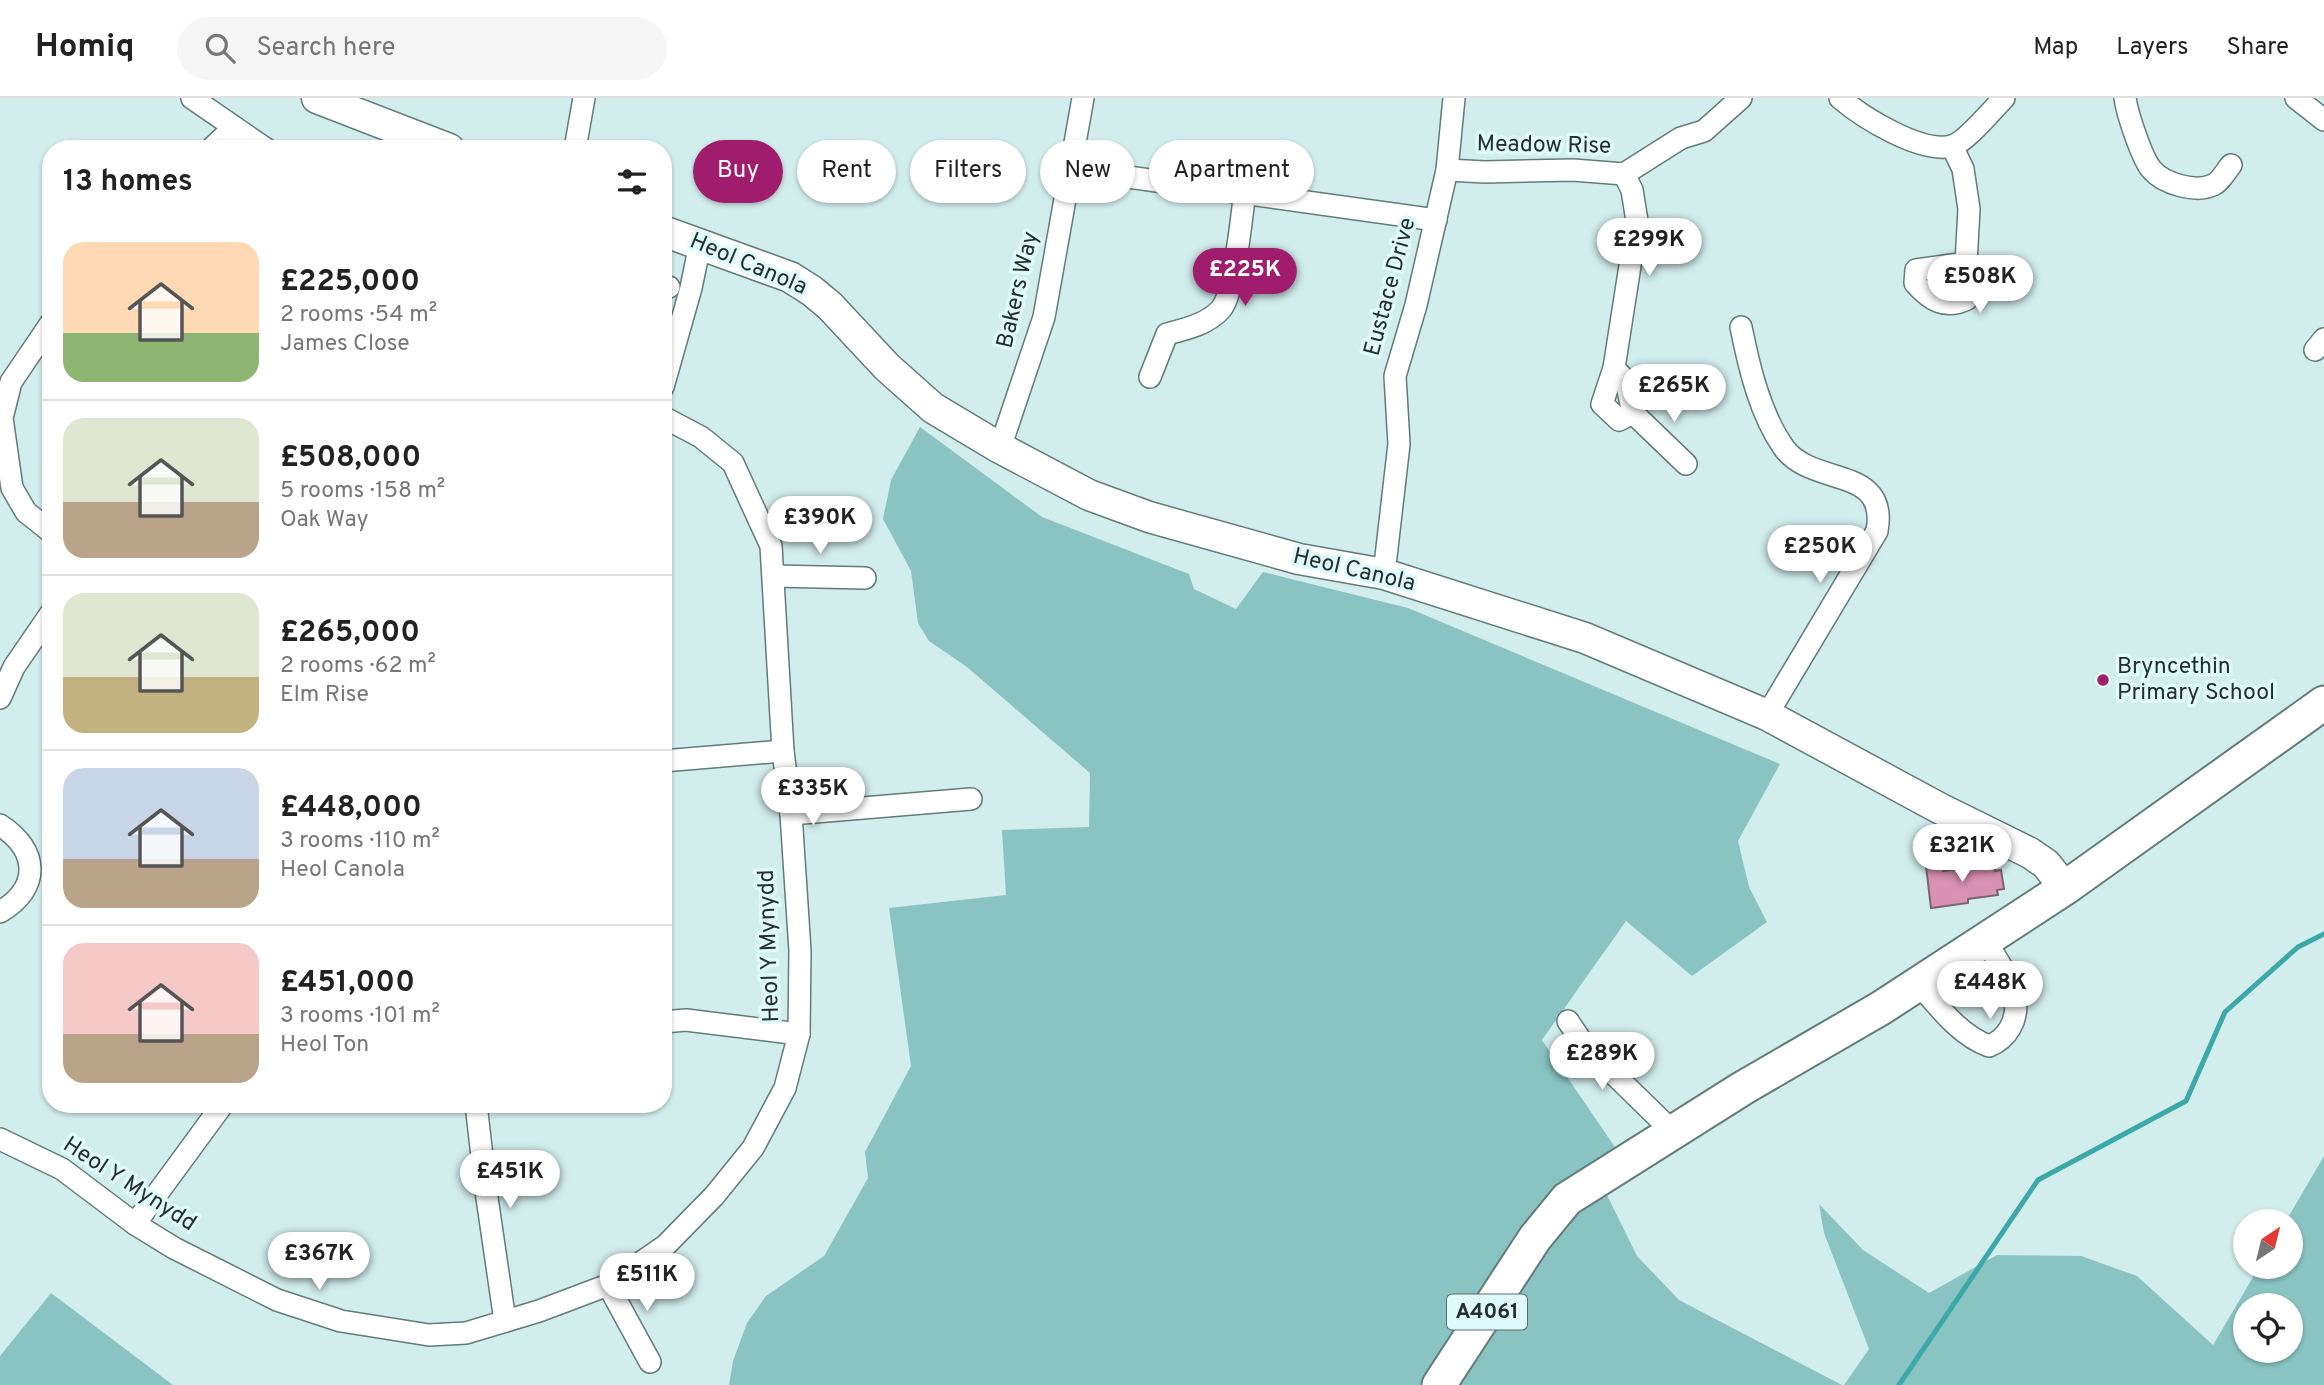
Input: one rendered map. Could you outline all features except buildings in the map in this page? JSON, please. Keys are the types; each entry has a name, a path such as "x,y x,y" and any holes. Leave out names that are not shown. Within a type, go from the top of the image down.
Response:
{"main road":[{"name":"A4061","path":"1439,1385 1535,1238 1567,1199 1918,984 2065,888 2324,703"}],"street":[{"path":"192,98 253,140"},
{"path":"317,98 426,140"},
{"path":"577,140 584,98"},
{"name":"Bakers Way","path":"1076,140 1083,98"},
{"name":"Eustace Drive","path":"1384,574 1399,444 1395,376 1416,305 1447,170 1454,98"},
{"name":"Meadow Rise","path":"1447,170 1573,170 1624,174 1681,138 1704,131 1741,98"},
{"path":"1840,98 1854,111 1895,133 1921,144 1952,146 2004,98"},
{"path":"2125,98 2127,115 2152,170 2171,182 2197,189 2215,185 2231,164"},
{"path":"2296,98 2324,120"},
{"path":"220,140 234,127"},
{"path":"1952,146 1963,169 1969,209 1966,263"},
{"path":"1624,174 1632,190 1637,221 1614,368 1602,404 1619,419 1633,414 1686,464"},
{"name":"Bakers Way","path":"1000,448 1044,317 1065,203"},
{"path":"1150,377 1167,334 1208,320 1222,308 1229,290 1243,203"},
{"path":"1314,203 1436,220"},
{"name":"Heol Canola","path":"672,233 790,277 813,291 910,389 933,408 1000,448 1089,495 1149,517 1299,559 1384,574 1586,638 1768,715 1939,808 2030,853 2046,864 2065,888"},
{"path":"672,355 700,244"},
{"path":"1741,327 1746,353 1767,416 1784,448 1798,463 1812,470 1857,482 1869,494 1880,515 1877,531 1768,715"},
{"path":"42,336 11,382 1,417 12,488 26,512 42,525"},
{"name":"Heol Y Mynydd","path":"0,1139 62,1169 135,1224 174,1248 277,1300 341,1321 429,1335 466,1333 608,1286 665,1246 714,1196 753,1149 785,1088 799,1034 800,951 791,814 783,751 771,546 733,463 701,437 672,422"},
{"path":"774,576 865,578"},
{"path":"0,698 14,667 42,626"},
{"path":"672,760 783,751"},
{"path":"791,814 971,799"},
{"path":"0,825 12,832 24,847 32,866 29,882 17,902 0,912"},
{"path":"1918,984 1956,1025 1971,1036 1989,1046 1999,1041 2013,1022 2016,1002 2008,979 1985,940"},
{"path":"672,1021 686,1020 799,1034"},
{"path":"1568,1021 1584,1045 1673,1132"},
{"path":"1567,1063 1584,1045"},
{"path":"135,1224 216,1113"},
{"path":"477,1113 505,1321"},
{"path":"608,1286 650,1362"}],"shaded area":[{"path":"920,427 1042,517 1189,574 1194,589 1236,609 1263,572 1408,608 1780,764 1738,841 1749,887 1767,922 1692,976 1626,921 1542,1040 1625,1162 1599,1179 1637,1256 1679,1300 1842,1385 729,1385 733,1361 747,1323 766,1296 824,1256 868,1178 865,1152 911,1066 889,908 1006,895 1002,830 1089,827 1090,773 967,667 929,641 918,623 911,571 883,519 891,480"},
{"path":"2324,1156 2324,1385 1844,1385 1869,1349 1824,1233 1819,1204 1863,1250 1929,1293 1997,1255 2081,1256 2137,1276 2213,1345 2233,1311 2233,1363 2303,1363 2303,1293 2244,1293 2252,1279 2303,1279 2303,1209 2293,1209"},
{"path":"51,1293 173,1385 0,1385 0,1356"}],"waterway":[{"path":"1899,1385 2038,1180 2186,1101 2225,1012 2298,947 2324,934"}],"place":[{"name":"Bryncethin Primary School","path":"2103,680"}]}
